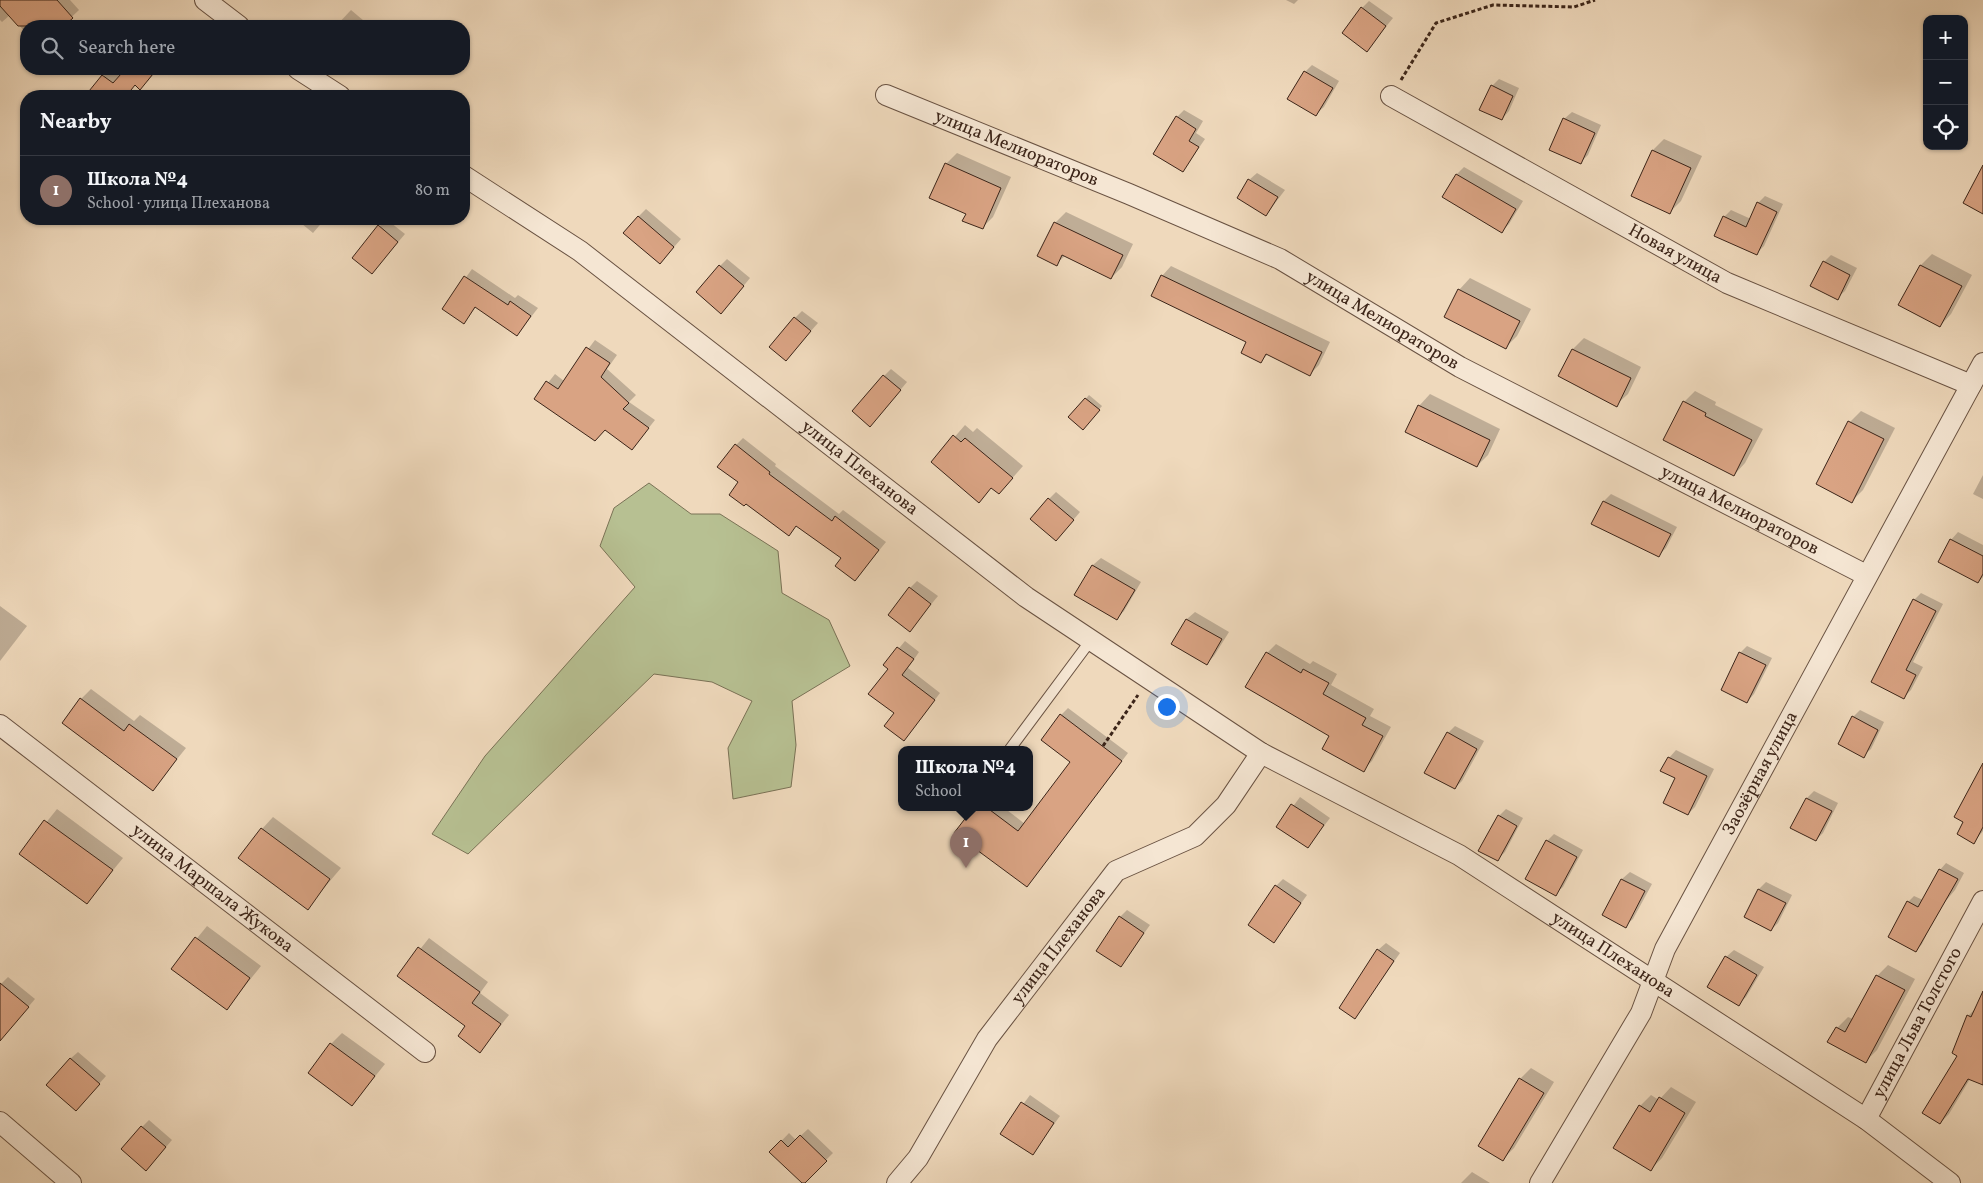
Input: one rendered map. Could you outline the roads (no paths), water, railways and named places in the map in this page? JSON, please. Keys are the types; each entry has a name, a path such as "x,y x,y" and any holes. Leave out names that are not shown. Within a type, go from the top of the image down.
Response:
{"street":[{"path":"205,0 231,20"},
{"path":"307,75 331,90"},
{"name":"улица Мелиораторов","path":"886,94 1129,194 1280,259 1460,367 1866,575"},
{"name":"Новая улица","path":"1391,96 1727,283 1971,385"},
{"name":"улица Плеханова","path":"470,180 580,251 1026,597 1150,677 1261,753 1459,855 1866,1119 1950,1183"},
{"name":"Заозёрная улица","path":"1540,1183 1641,1012 1665,949 1866,575 1983,363"},
{"name":"улица Маршала Жукова","path":"0,725 425,1052"},
{"name":"улица Плеханова","path":"897,1183 918,1158 987,1039 1116,871 1194,836 1226,805 1261,753"},
{"name":"улица Льва Толстого","path":"1866,1119 1983,901"},
{"path":"0,1122 71,1183"}],"lane":[{"path":"1012,746 1091,640"}],"place":[{"name":"Школа №4","path":"966,868"}]}
